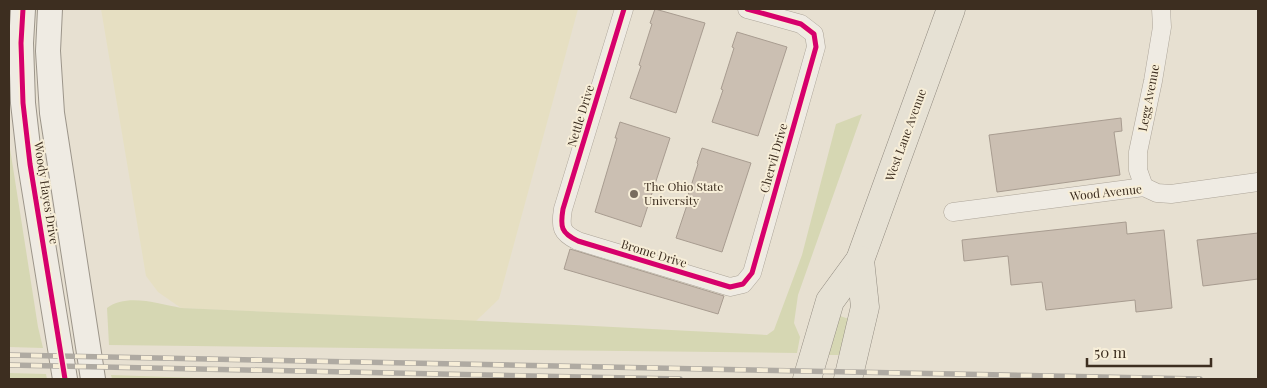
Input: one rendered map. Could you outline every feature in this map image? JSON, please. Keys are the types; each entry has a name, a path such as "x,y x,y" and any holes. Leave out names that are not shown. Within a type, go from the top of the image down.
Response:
{"main road":[{"name":"West Lane Avenue","path":"806,379 830,301 860,260 951,9"},
{"name":"West Lane Avenue","path":"848,379 865,307 860,260"}],"street":[{"name":"Woody Hayes Drive","path":"23,9 21,43 23,104 30,164 65,379"},
{"name":"Woody Hayes Drive","path":"50,9 48,51 52,113 93,379"},
{"name":"Nettle Drive","path":"563,230 561,220 563,209 624,9"},
{"name":"Chervil Drive","path":"743,284 752,273 816,48 814,34 801,24 747,9"},
{"name":"Legg Avenue","path":"1144,187 1138,170 1138,152 1162,27 1161,9"},
{"name":"Wood Avenue","path":"953,212 1144,187 1157,193 1171,194 1258,182"},
{"name":"Brome Drive","path":"563,230 569,237 578,241 730,287 743,284"}],"shaded area":[{"path":"101,9 578,9 499,299 475,322 181,308 158,292 146,276"}],"green space":[{"path":"862,114 798,295 794,323 800,337 797,353 109,345 107,308 124,301 133,300 181,308 767,335 774,330 802,255 836,124"},
{"path":"9,142 38,327 43,348 9,347"},
{"path":"840,316 849,319 839,355 828,355"},
{"path":"9,373 46,374 47,379 9,379"},
{"path":"111,375 226,379 112,379"}],"building":[{"path":"655,9 705,23 676,113 630,98 641,66 639,65"},
{"path":"737,32 787,47 758,136 712,122 723,90 721,89"},
{"path":"1121,118 1122,131 1114,132 1120,175 997,192 989,135"},
{"path":"620,122 670,138 641,227 595,212"},
{"path":"702,148 751,163 722,252 676,238"},
{"path":"1126,222 1127,234 1164,230 1172,308 1136,312 1135,300 1046,310 1042,282 1011,285 1008,256 964,261 962,240"},
{"path":"1258,233 1258,279 1203,286 1197,240"},
{"path":"570,249 724,296 718,314 564,269"}],"railway":[{"path":"9,355 1200,379"},
{"path":"9,365 680,379"}],"cycle path":[{"path":"23,9 21,43 23,103 30,164 65,379"},
{"path":"624,9 563,209 563,229 568,235 578,241 730,287 743,284 752,273 816,47 814,34 801,24 747,9"}],"place":[{"name":"The Ohio State University","path":"634,194"}]}
